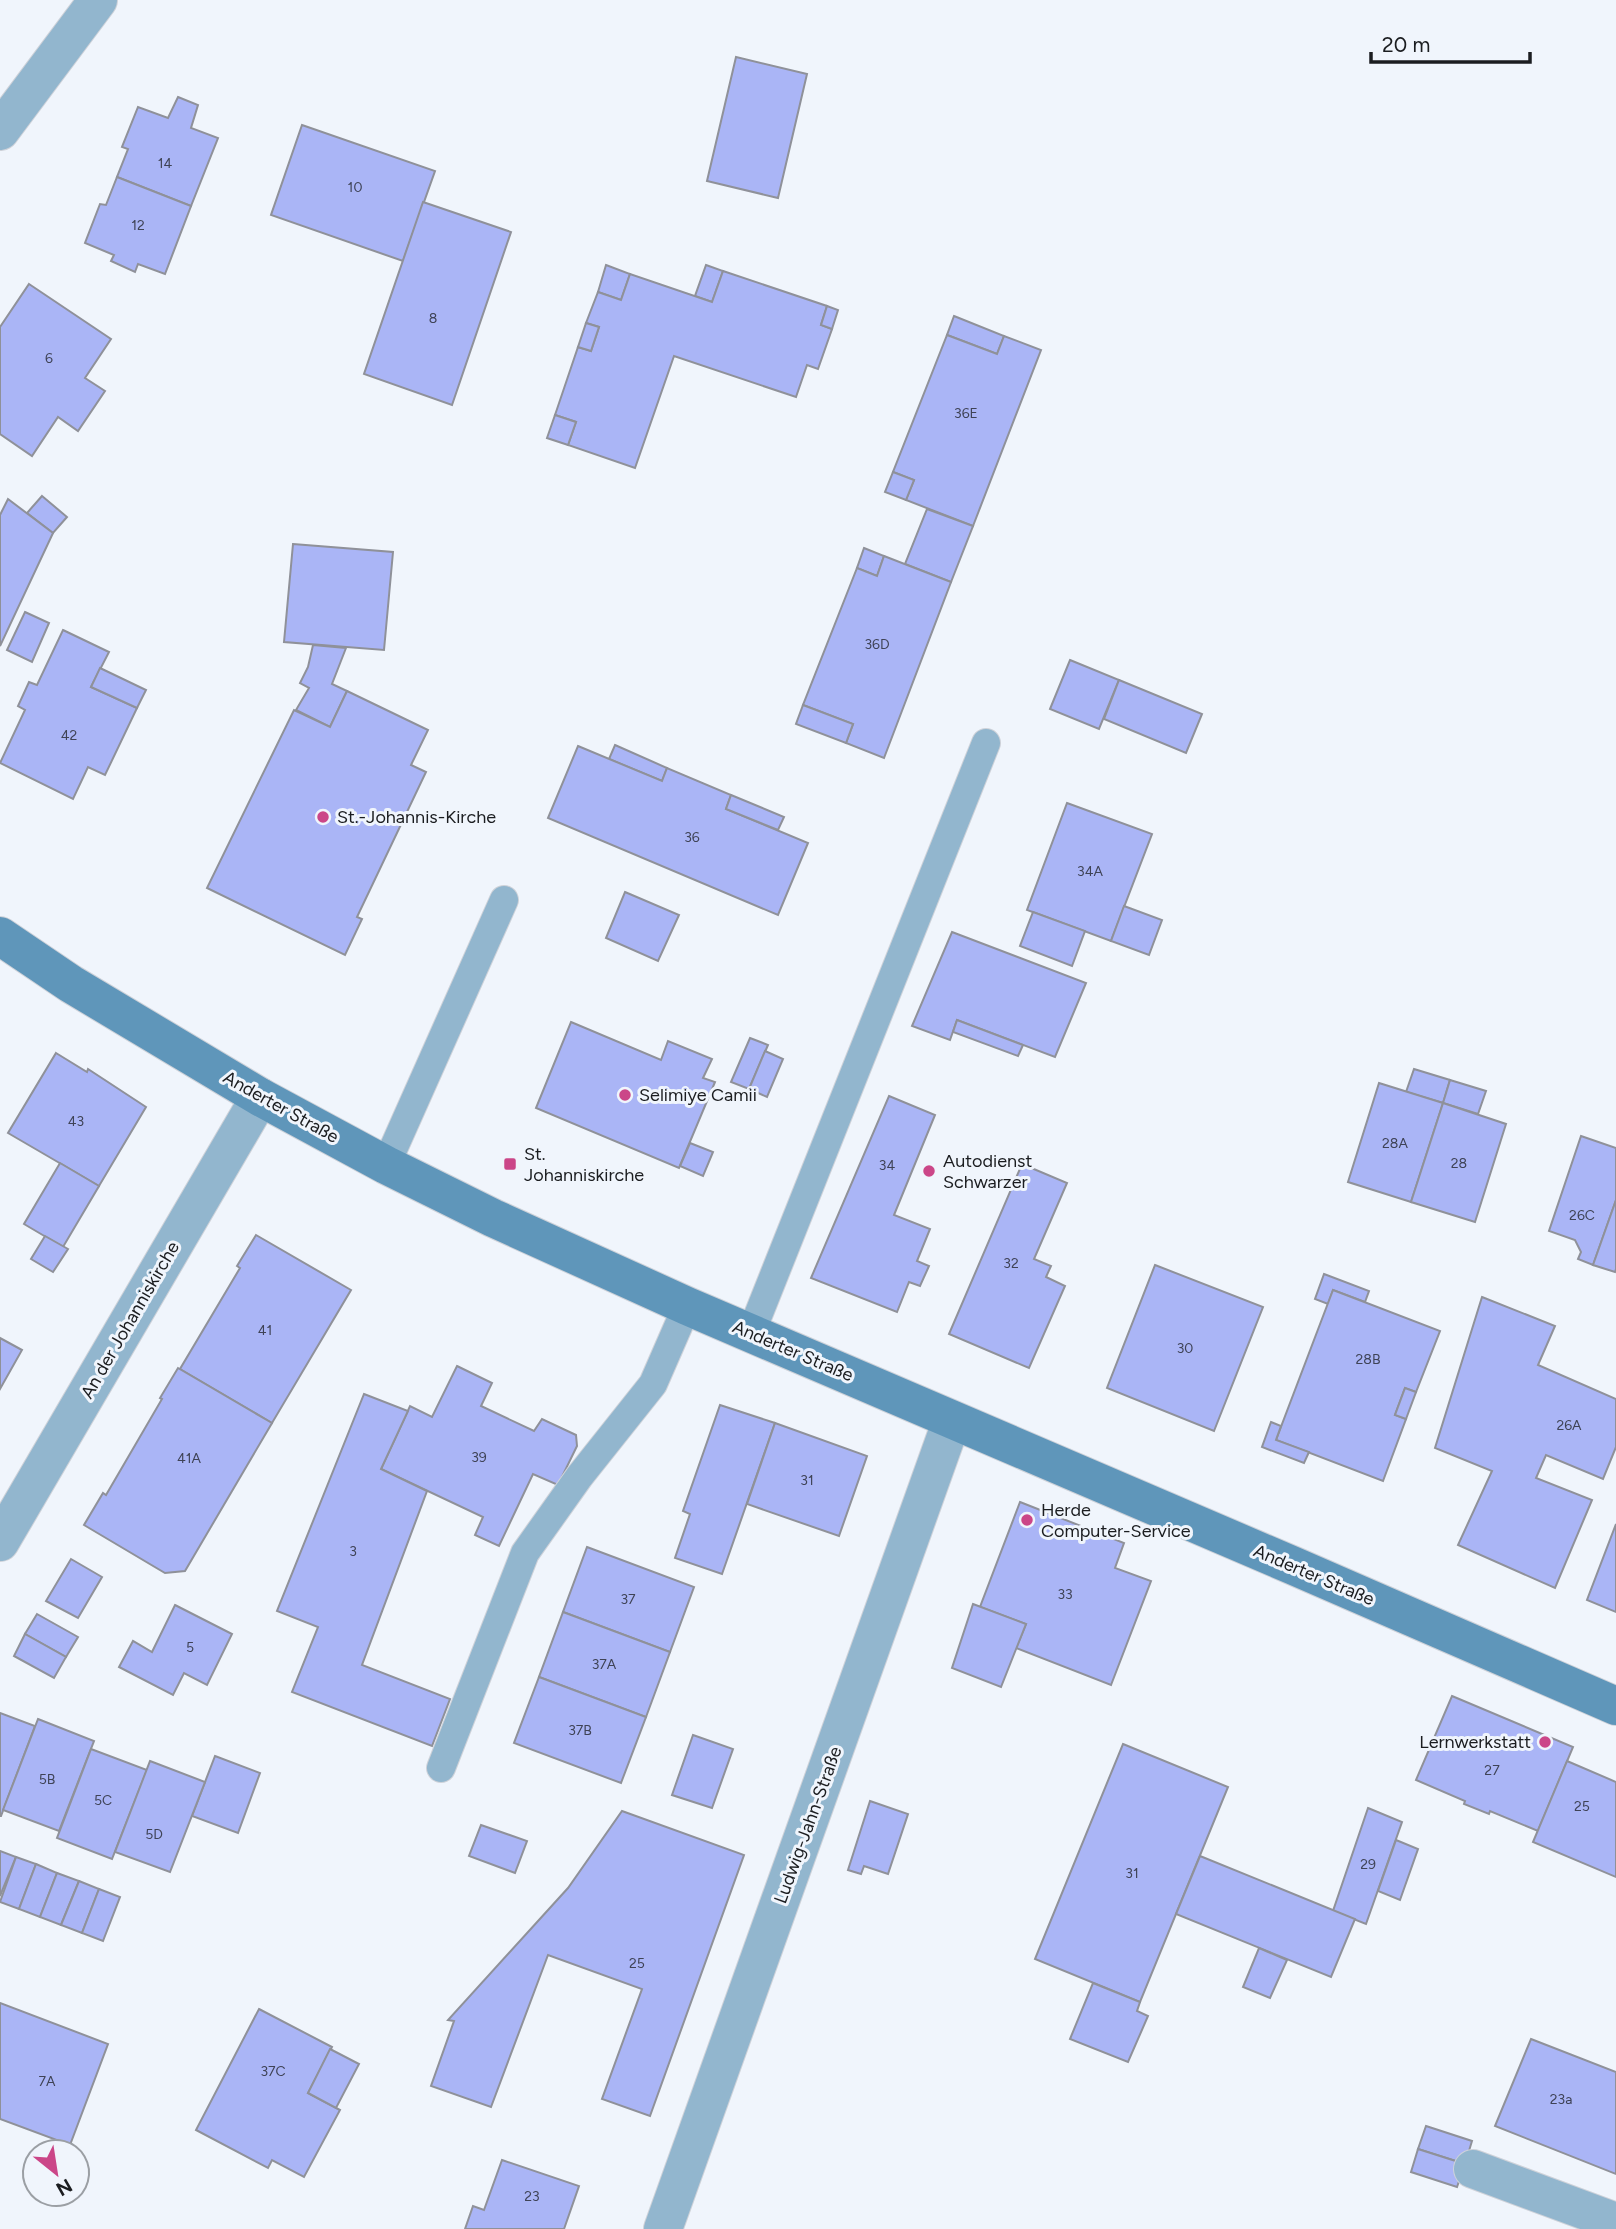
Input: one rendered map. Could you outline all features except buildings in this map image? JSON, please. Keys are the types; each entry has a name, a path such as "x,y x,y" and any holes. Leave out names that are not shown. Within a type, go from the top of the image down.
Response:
{"main road":[{"name":"Anderter Straße","path":"0,936 71,984 260,1097 386,1165 493,1217 687,1306 1616,1706"}],"street":[{"path":"0,131 98,0"},
{"name":"An der Johanniskirche","path":"0,1542 260,1097"},
{"name":"Ludwig-Jahn-Straße","path":"663,2229 952,1420"},
{"path":"1473,2169 1616,2222"}],"lane":[{"path":"751,1333 986,743"},
{"path":"386,1165 504,900"},
{"path":"441,1768 525,1553 579,1477 653,1384 687,1306"}],"place":[{"name":"St.-Johannis-Kirche","path":"323,817"},
{"name":"Selimiye Camii","path":"625,1095"},
{"name":"St. Johanniskirche","path":"510,1164"},
{"name":"Autodienst Schwarzer","path":"929,1171"},
{"name":"Herde Computer-Service","path":"1027,1520"},
{"name":"Lernwerkstatt","path":"1545,1742"}]}
